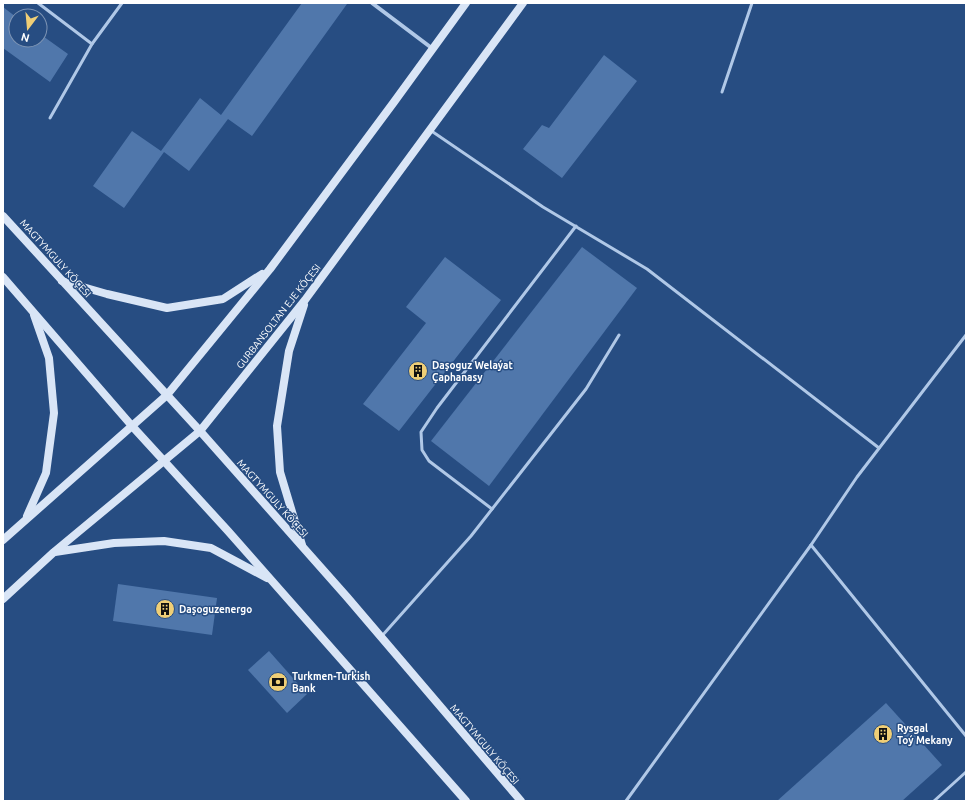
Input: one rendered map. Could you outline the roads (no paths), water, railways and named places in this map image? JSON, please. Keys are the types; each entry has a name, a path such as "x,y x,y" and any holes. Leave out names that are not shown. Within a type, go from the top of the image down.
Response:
{"main road":[{"path":"3,540 167,395 270,269 466,3"},
{"name":"GURBANSOLTAN EJE KÖÇESI","path":"3,599 54,552 200,431 305,300 523,3"},
{"name":"MAGTYMGULY KÖÇESI","path":"3,216 200,431 303,547 521,801"},
{"path":"62,280 107,294 167,308 223,300 270,269"},
{"path":"3,277 132,426 272,580 466,801"},
{"path":"303,547 280,472 277,426 289,351 305,300"},
{"path":"25,520 46,473 54,413 48,358 32,311"},
{"path":"54,552 114,543 164,541 211,548 272,580"}],"street":[{"path":"372,3 433,49"}],"lane":[{"path":"39,3 92,44"},
{"path":"50,118 92,44 122,3"},
{"path":"722,92 752,3"},
{"path":"430,130 543,207 647,269 879,448"},
{"path":"492,509 429,461 422,450 421,432 436,408 576,226"},
{"path":"381,637 471,536 586,389 619,335"},
{"path":"626,801 811,545 857,477 966,336"},
{"path":"811,545 966,736"},
{"path":"934,801 966,772"}],"place":[{"name":"Daşoguz Welaýat Çaphanasy","path":"418,371"},
{"name":"Daşoguzenergo","path":"165,609"},
{"name":"Turkmen-Turkish Bank","path":"278,682"},
{"name":"Rysgal Toý Mekany","path":"883,734"}]}
